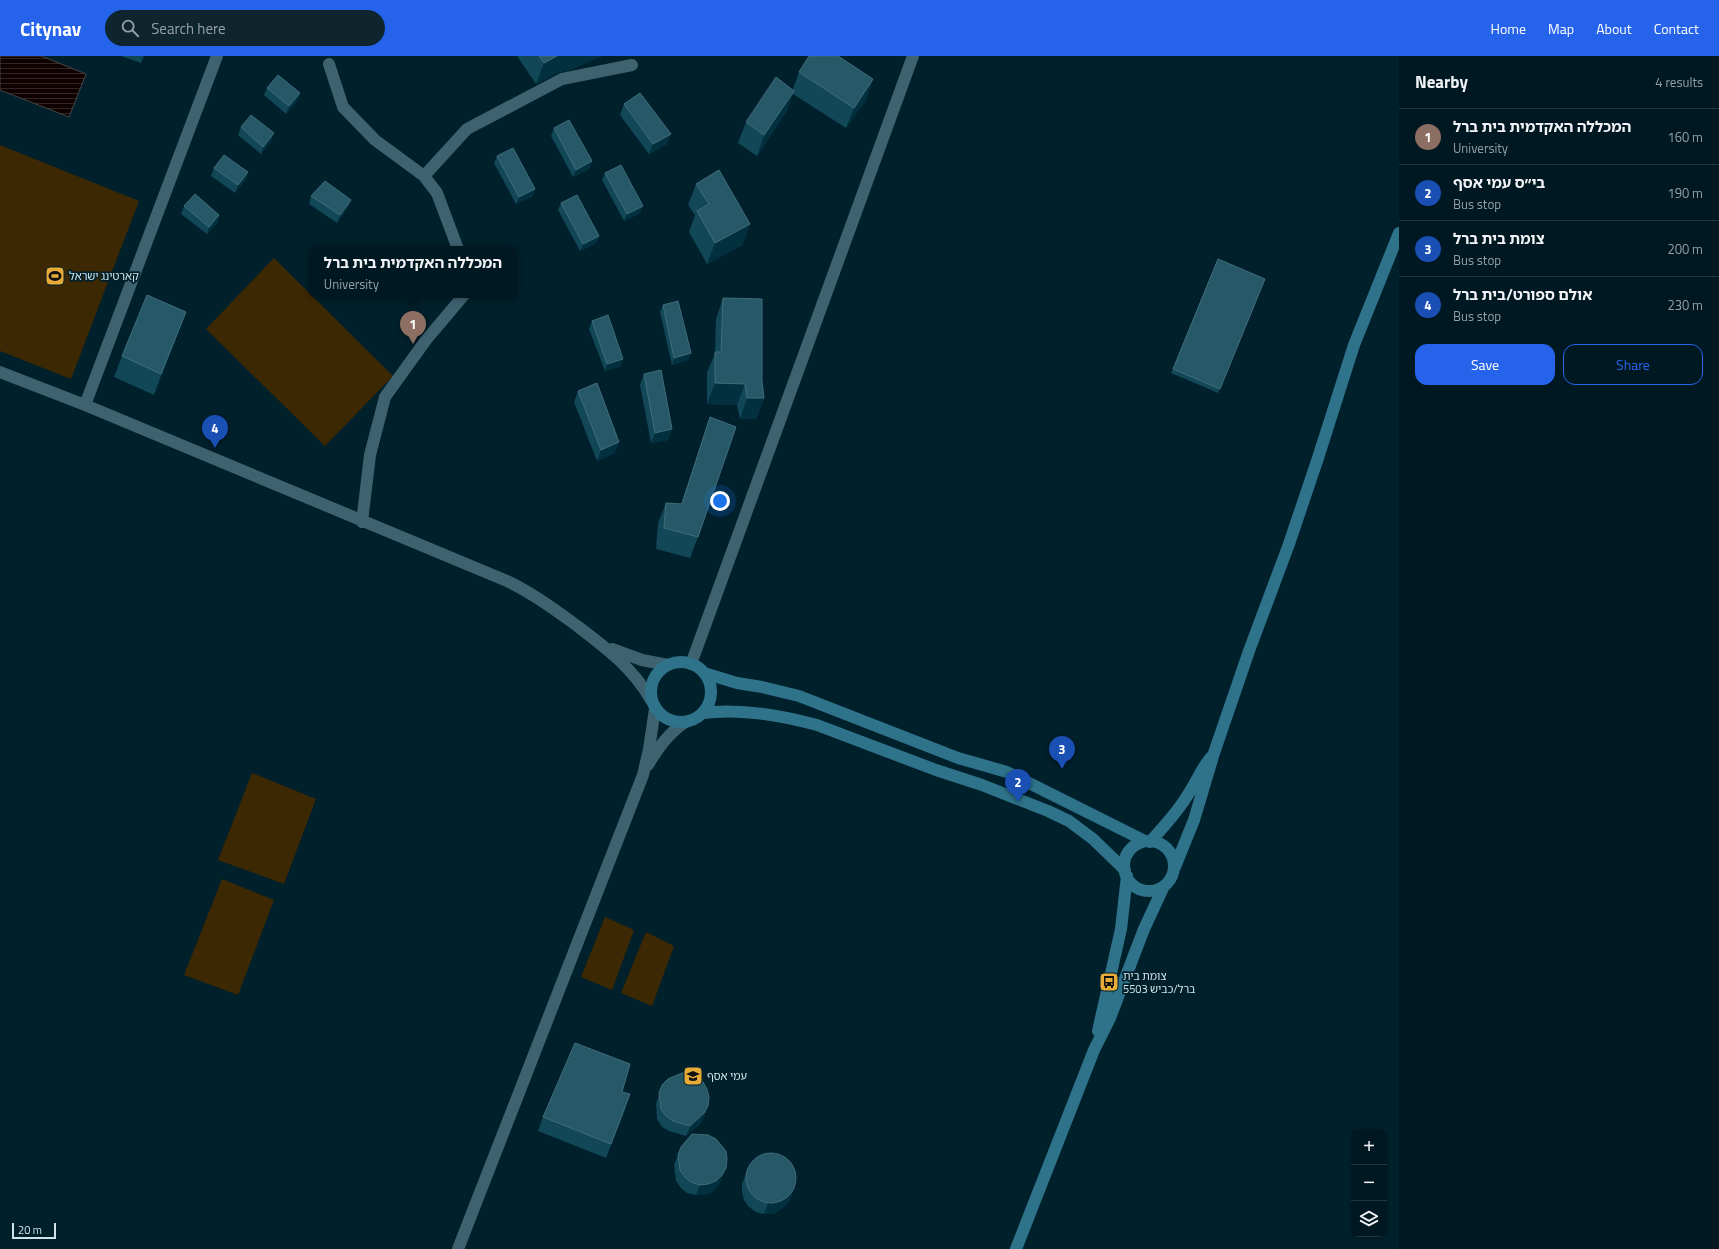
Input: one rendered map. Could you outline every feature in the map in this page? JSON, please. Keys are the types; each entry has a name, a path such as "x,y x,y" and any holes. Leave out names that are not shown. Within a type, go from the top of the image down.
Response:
{"main road":[{"path":"703,713 739,711 797,720 817,725 936,770 982,785 1048,811 1069,821 1093,839 1126,873 1133,885 1143,891 1154,891 1164,886 1172,878 1194,820 1210,771 1214,753 1308,486 1354,345 1399,233"},
{"path":"682,662 691,664 700,668 710,686 711,697 708,706 696,719 685,722 669,721 661,716 653,704 650,690 653,680 658,672 668,665 682,662"},
{"path":"704,673 737,683 762,687 799,696 958,758 1007,772 1147,842"},
{"path":"1147,842 1178,809 1188,795 1201,770 1214,753"},
{"path":"1094,1050 1119,936 1126,873 1124,865 1127,854 1135,846 1147,842 1156,842 1166,847 1172,856 1175,867"},
{"path":"1016,1249 1094,1050 1110,1018 1144,928 1164,886"}],"street":[{"path":"85,405 217,56"},
{"path":"691,664 913,56"},
{"path":"329,64 343,106 375,140 424,176 437,193 457,246"},
{"path":"424,176 467,129 562,79 632,64"},
{"path":"362,522 370,455 385,397 426,340 461,298"},
{"path":"0,372 85,405 362,522 485,571 512,584 552,607 604,646 631,671 644,686 653,704 649,749 643,775 458,1249"},
{"path":"604,646 642,660 668,665"},
{"path":"643,775 665,740 674,730 685,722"}],"shaded area":[{"path":"0,56 41,56 86,74 69,117 0,90"},
{"name":"קארטינג ישראל","path":"0,145 139,201 71,379 0,351"},
{"path":"274,258 309,293 309,298 314,298 393,376 325,446 206,329"},
{"path":"252,773 316,799 284,884 218,860"},
{"path":"222,879 274,900 238,995 184,975"},
{"path":"605,917 634,930 612,990 581,977"},
{"path":"646,932 674,946 652,1006 621,993"}],"building":[{"path":"539,56 557,56 544,63"},
{"path":"809,56 838,56 873,79 854,108 799,72"},
{"path":"278,75 300,93 289,106 267,88"},
{"path":"776,77 794,91 764,135 746,122"},
{"path":"640,93 671,134 653,144 624,104"},
{"path":"251,115 274,133 263,147 241,127"},
{"path":"569,120 592,161 576,170 554,128"},
{"path":"513,148 535,189 519,197 497,156"},
{"path":"224,155 248,172 238,185 214,168"},
{"path":"621,165 643,206 627,214 605,173"},
{"path":"719,170 750,224 715,243 697,211 709,204 696,184"},
{"path":"325,181 351,200 340,215 311,196"},
{"path":"195,194 219,215 209,227 184,206"},
{"path":"577,195 599,236 583,244 561,203"},
{"path":"1218,259 1265,279 1220,389 1173,369"},
{"path":"147,295 186,312 161,374 122,356"},
{"path":"723,298 762,299 762,381 764,398 747,398 745,384 715,383 715,352 721,352"},
{"path":"678,301 691,353 674,358 663,305"},
{"path":"608,315 623,359 607,364 592,321"},
{"path":"661,370 672,429 655,433 644,374"},
{"path":"597,383 619,442 601,450 578,391"},
{"path":"710,417 736,427 698,537 664,528 666,503 682,504"},
{"path":"575,1043 630,1064 622,1092 630,1094 611,1144 543,1117"},
{"path":"682,1073 697,1077 703,1082 709,1097 708,1106 704,1113 690,1126 673,1121 666,1116 661,1109 659,1093 662,1085 668,1079"},
{"path":"692,1134 708,1135 716,1139 726,1151 726,1168 716,1181 700,1185 691,1182 680,1170 678,1155 681,1147"},
{"path":"771,1153 780,1155 789,1160 794,1169 796,1178 794,1187 789,1196 780,1201 771,1203 762,1201 753,1196 748,1187 746,1178 748,1169 753,1160 762,1155"}],"place":[{"name":"קארטינג ישראל","path":"55,276"},
{"name":"המכללה האקדמית בית ברל","path":"413,344"},
{"name":"אולם ספורט/בית ברל","path":"215,448"},
{"name":"צומת בית ברל","path":"1062,769"},
{"name":"בי״ס עמי אסף","path":"1018,802"},
{"name":"צומת בית ברל/כביש 5503","path":"1109,982"},
{"name":"עמי אסף","path":"693,1076"}]}
